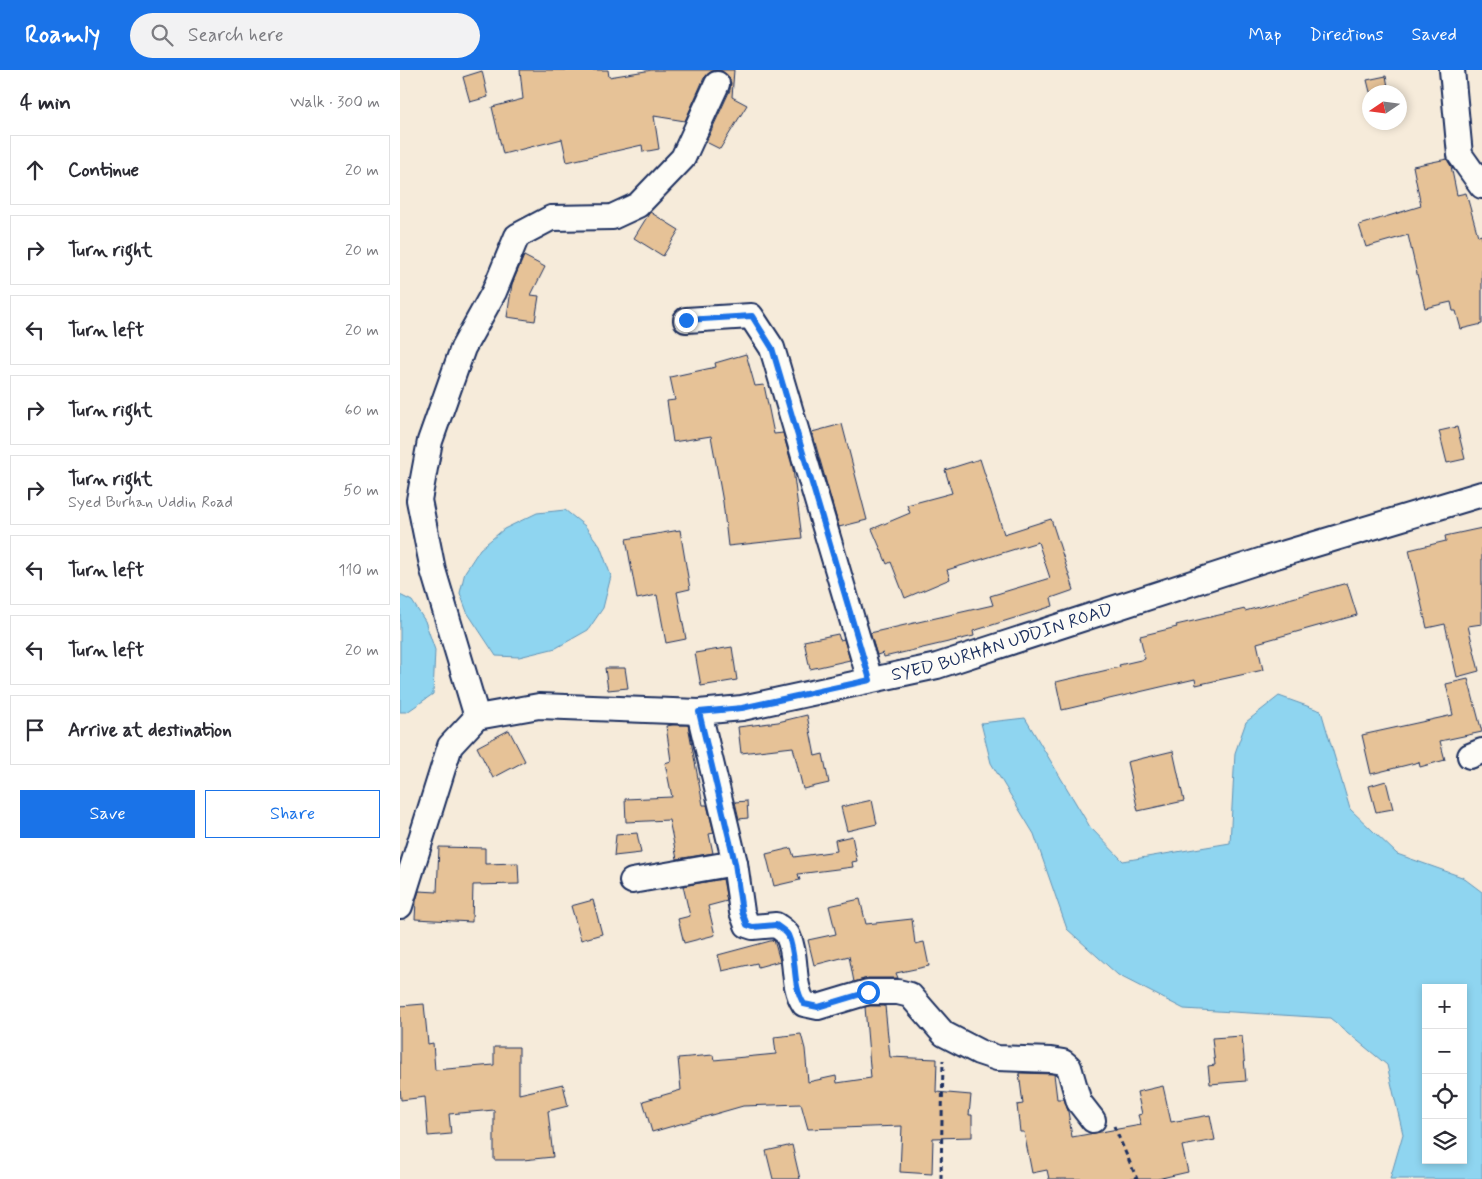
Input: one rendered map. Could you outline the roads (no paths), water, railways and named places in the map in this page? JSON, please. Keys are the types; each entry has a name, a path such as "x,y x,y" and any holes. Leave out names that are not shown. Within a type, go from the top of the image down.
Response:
{"street":[{"path":"1452,70 1460,154 1482,186"},
{"path":"400,906 450,746 477,717 433,570 419,500 430,441 463,348 494,292 517,236 551,218 612,216 638,205 683,158 717,84"},
{"path":"686,320 752,316 772,348 870,680"},
{"name":"SYED BURHAN UDDIN ROAD","path":"477,717 539,706 699,712 742,708 937,666 1269,558 1482,494"},
{"path":"699,712 735,863 742,912 747,925 753,927 776,925 787,934 791,946 798,995 804,1004 818,1007 868,992 898,992 910,996 944,1034 979,1052 997,1058 1063,1062 1068,1067 1079,1102 1093,1120"},
{"path":"632,881 735,863"}],"water":[{"path":"565,510 585,526 600,546 611,576 603,608 588,630 556,648 519,657 496,656 467,612 460,593 465,572 480,549 504,529 537,513"},
{"path":"400,595 412,601 425,621 435,650 433,694 407,712 400,712"},
{"path":"1279,696 1321,711 1350,809 1397,854 1462,877 1482,892 1482,1179 1390,1179 1403,1134 1387,1065 1330,1018 1184,1009 1118,975 1067,929 1034,834 991,763 981,723 1025,718 1090,827 1123,861 1230,843 1235,753 1246,722"}]}
